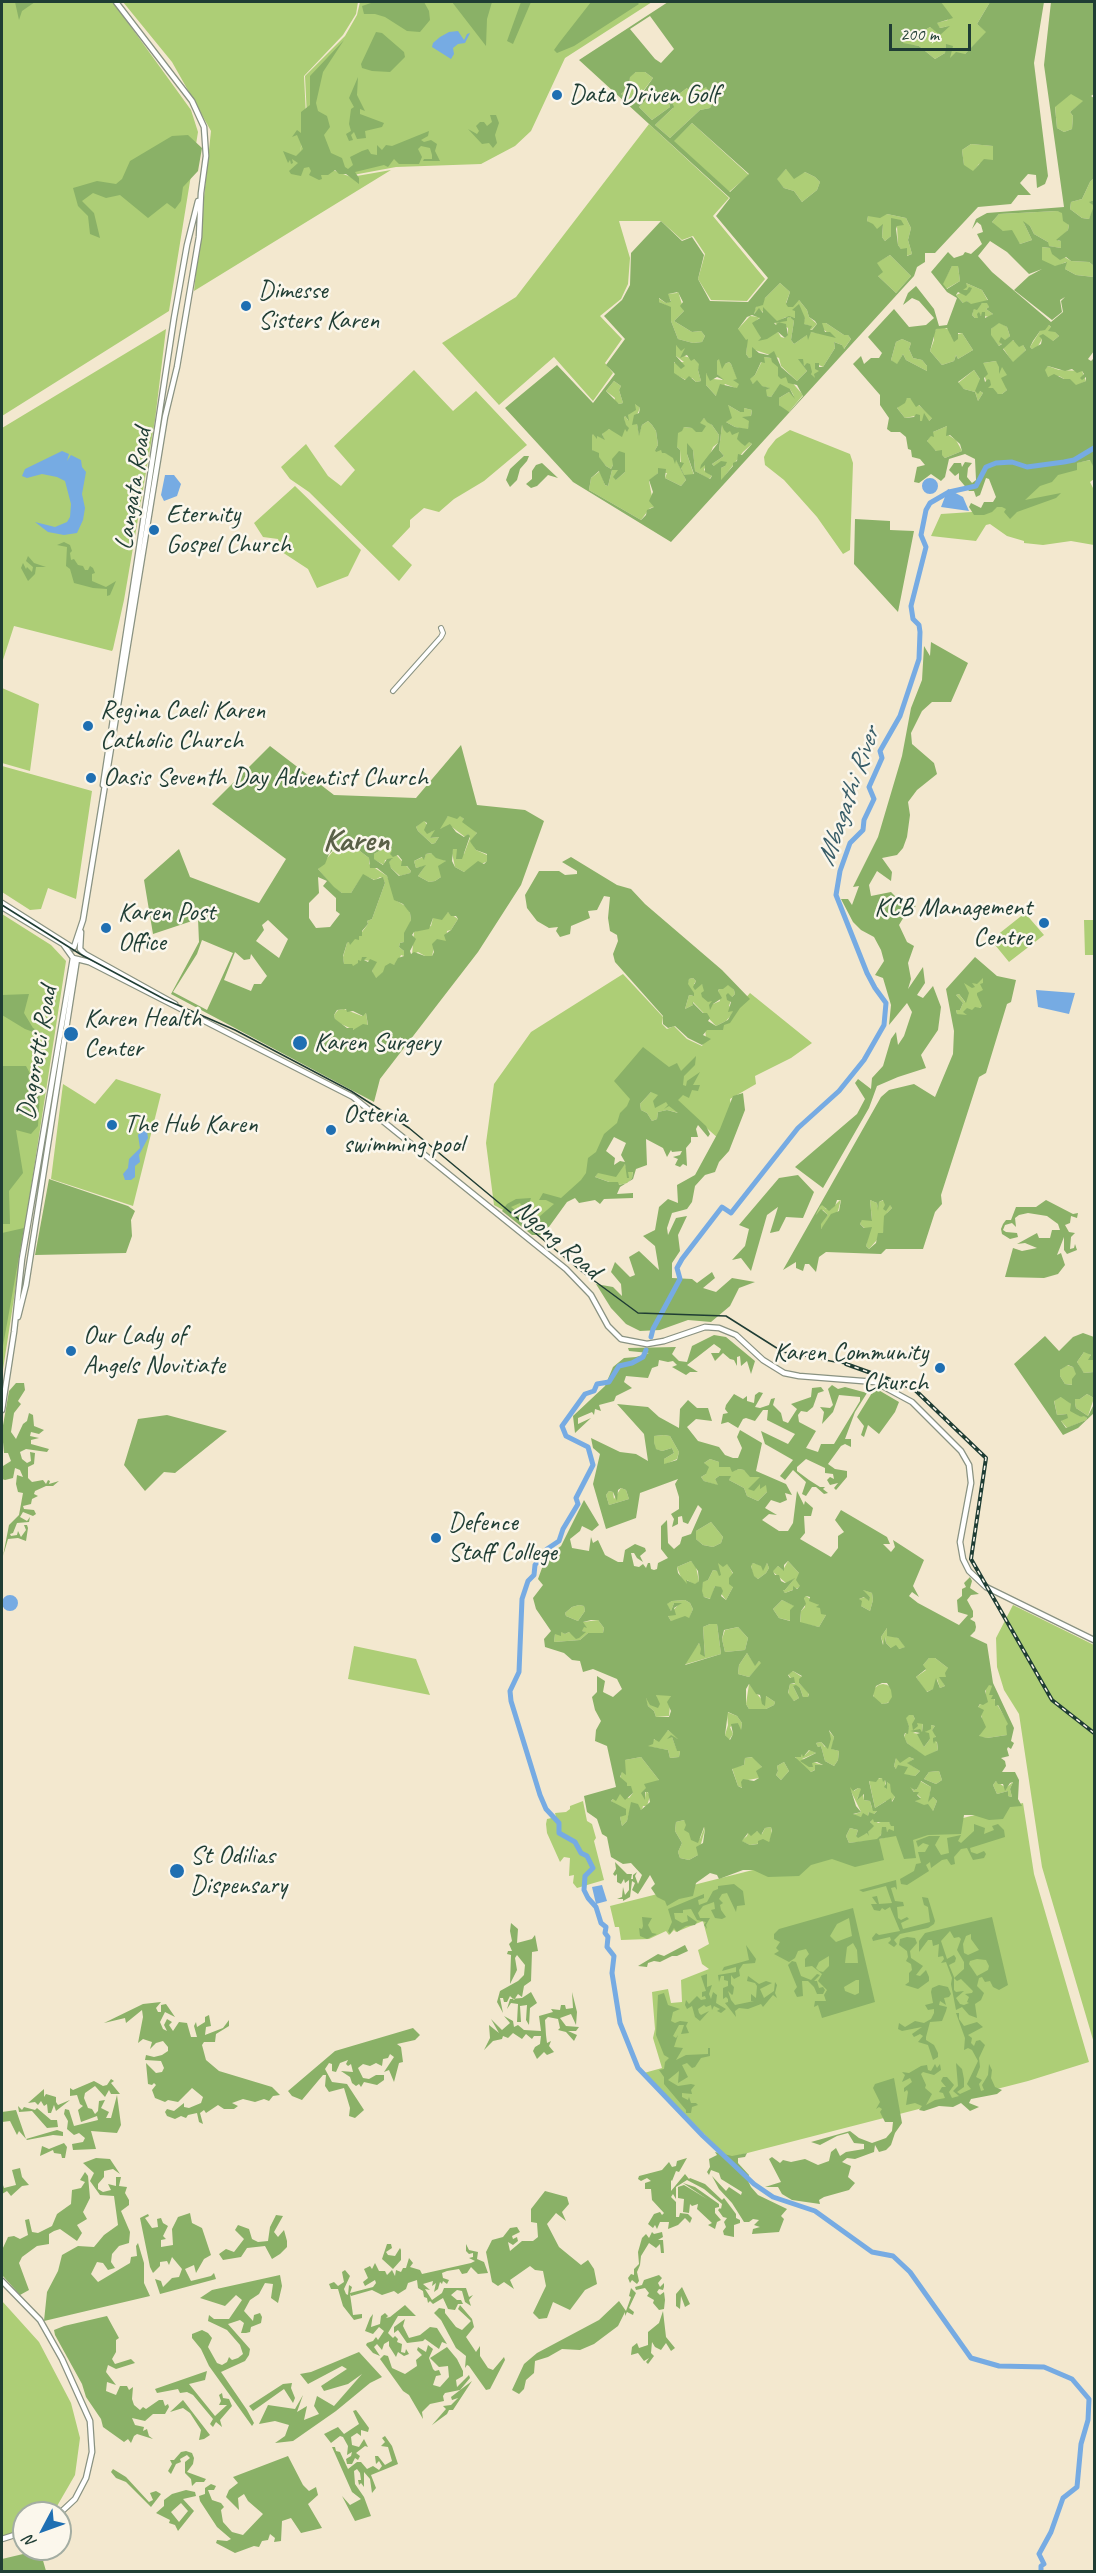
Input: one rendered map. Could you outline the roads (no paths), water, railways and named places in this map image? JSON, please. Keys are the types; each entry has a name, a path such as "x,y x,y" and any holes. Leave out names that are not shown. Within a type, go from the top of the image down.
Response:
{"main road":[{"name":"Langata Road","path":"103,791 116,728 196,248 206,145 201,119 186,93 116,2"},
{"name":"Langata Road","path":"81,932 186,245 201,193"},
{"path":"186,245 191,244 196,248"},
{"path":"168,359 172,362 177,361"},
{"path":"149,480 156,481"},
{"name":"Ngong Road","path":"2,905 74,954 353,1097 566,1269 591,1295 608,1326 621,1339 647,1344 664,1341 705,1327 719,1328 736,1335 764,1360 784,1373 868,1381 890,1389 912,1402 961,1451 969,1465 971,1483 960,1542 964,1564 969,1572 986,1587 1095,1640"},
{"path":"74,954 81,950 81,932"},
{"path":"74,954 81,932"},
{"name":"Ngong Road","path":"74,954 81,950 143,988"},
{"name":"Dagoretti Road","path":"2,1410 19,1280 74,954"},
{"name":"Dagoretti Road","path":"14,1332 26,1281 74,954"},
{"path":"19,1280 22,1284 26,1281"},
{"path":"2,2281 40,2320 62,2359 90,2421 92,2452 88,2472 80,2492 71,2501"}],"street":[{"path":"393,690 441,637 443,633 441,628"}],"water":[{"path":"458,31 464,40 470,33 465,43 453,48 454,54 451,59 432,47 440,37 449,32"},
{"path":"62,451 69,454 67,461 71,455 81,460 86,472 82,494 85,508 83,520 77,533 64,535 48,532 35,522 55,527 67,522 70,517 71,504 65,481 42,474 27,478 22,476 25,469"},
{"path":"165,475 174,475 181,484 177,496 164,501 161,495"},
{"path":"927,478 933,478 938,486 936,492 927,494 922,489 922,483"},
{"path":"948,489 963,497 969,511 941,507"},
{"path":"1036,990 1075,993 1069,1014 1038,1007"},
{"path":"142,1130 147,1131 148,1138 139,1155 140,1162 135,1166 135,1177 125,1180 123,1174 128,1168 129,1159 140,1148 138,1135"},
{"path":"7,1595 13,1595 18,1603 16,1609 7,1611 2,1606 2,1600"},
{"path":"602,1885 607,1901 596,1904 592,1887"}],"waterway":[{"name":"Mbagathi River","path":"651,1337 680,1279 677,1268 682,1259 722,1207 731,1213 798,1128 839,1091 864,1060 884,1025 886,1003 867,973 836,895 840,871 850,843 863,830 864,820 874,799 869,787 882,758 880,751 900,716 919,659 919,625 913,619 911,606 926,547 921,535 926,510 930,503 949,492 976,486 986,467 996,463 1012,462 1027,467 1064,462 1074,460 1094,448"},
{"path":"646,1350 643,1357 619,1366 609,1382 597,1384 594,1391 585,1394 562,1426 566,1436 588,1447 593,1465 576,1498 578,1504 563,1529 559,1541 547,1549 535,1565 534,1575 528,1581 522,1599 519,1672 510,1691 511,1701 540,1795 546,1809 559,1823 559,1833 575,1842 581,1853 587,1856 593,1868 585,1876 584,1890 596,1907 601,1923 606,1927 607,1947 614,1956 612,1973 620,2023 638,2068 703,2136 754,2184 773,2197 815,2211 872,2252 893,2256 910,2272 971,2358 999,2366 1044,2367 1072,2379 1089,2399 1088,2420 1081,2444 1077,2487 1063,2498 1051,2532 1039,2554 1044,2564 1041,2566 1041,2572"}],"tram line":[{"path":"2,905 80,954 164,999 235,1030 351,1091 409,1128 581,1271 638,1313 726,1316 783,1352 846,1364"}],"railway":[{"path":"846,1364 913,1388 986,1458 971,1559 1052,1700 1094,1733"}],"place":[{"name":"Data Driven Golf","path":"557,95"},
{"name":"Dimesse Sisters Karen","path":"246,306"},
{"name":"Eternity Gospel Church","path":"154,530"},
{"name":"Regina Caeli Karen Catholic Church","path":"88,726"},
{"name":"Oasis Seventh Day Adventist Church","path":"91,778"},
{"name":"KCB Management Centre","path":"1044,923"},
{"name":"Karen Post Office","path":"106,928"},
{"name":"Karen Health Center","path":"71,1034"},
{"name":"Karen Surgery","path":"300,1043"},
{"name":"The Hub Karen","path":"112,1125"},
{"name":"Osteria swimming pool","path":"331,1130"},
{"name":"Our Lady of Angels Novitiate","path":"71,1351"},
{"name":"Karen Community Church","path":"940,1368"},
{"name":"Defence Staff College","path":"436,1538"},
{"name":"St Odilias Dispensary","path":"177,1871"}],"district":[{"name":"Karen","path":"356,842"}]}
